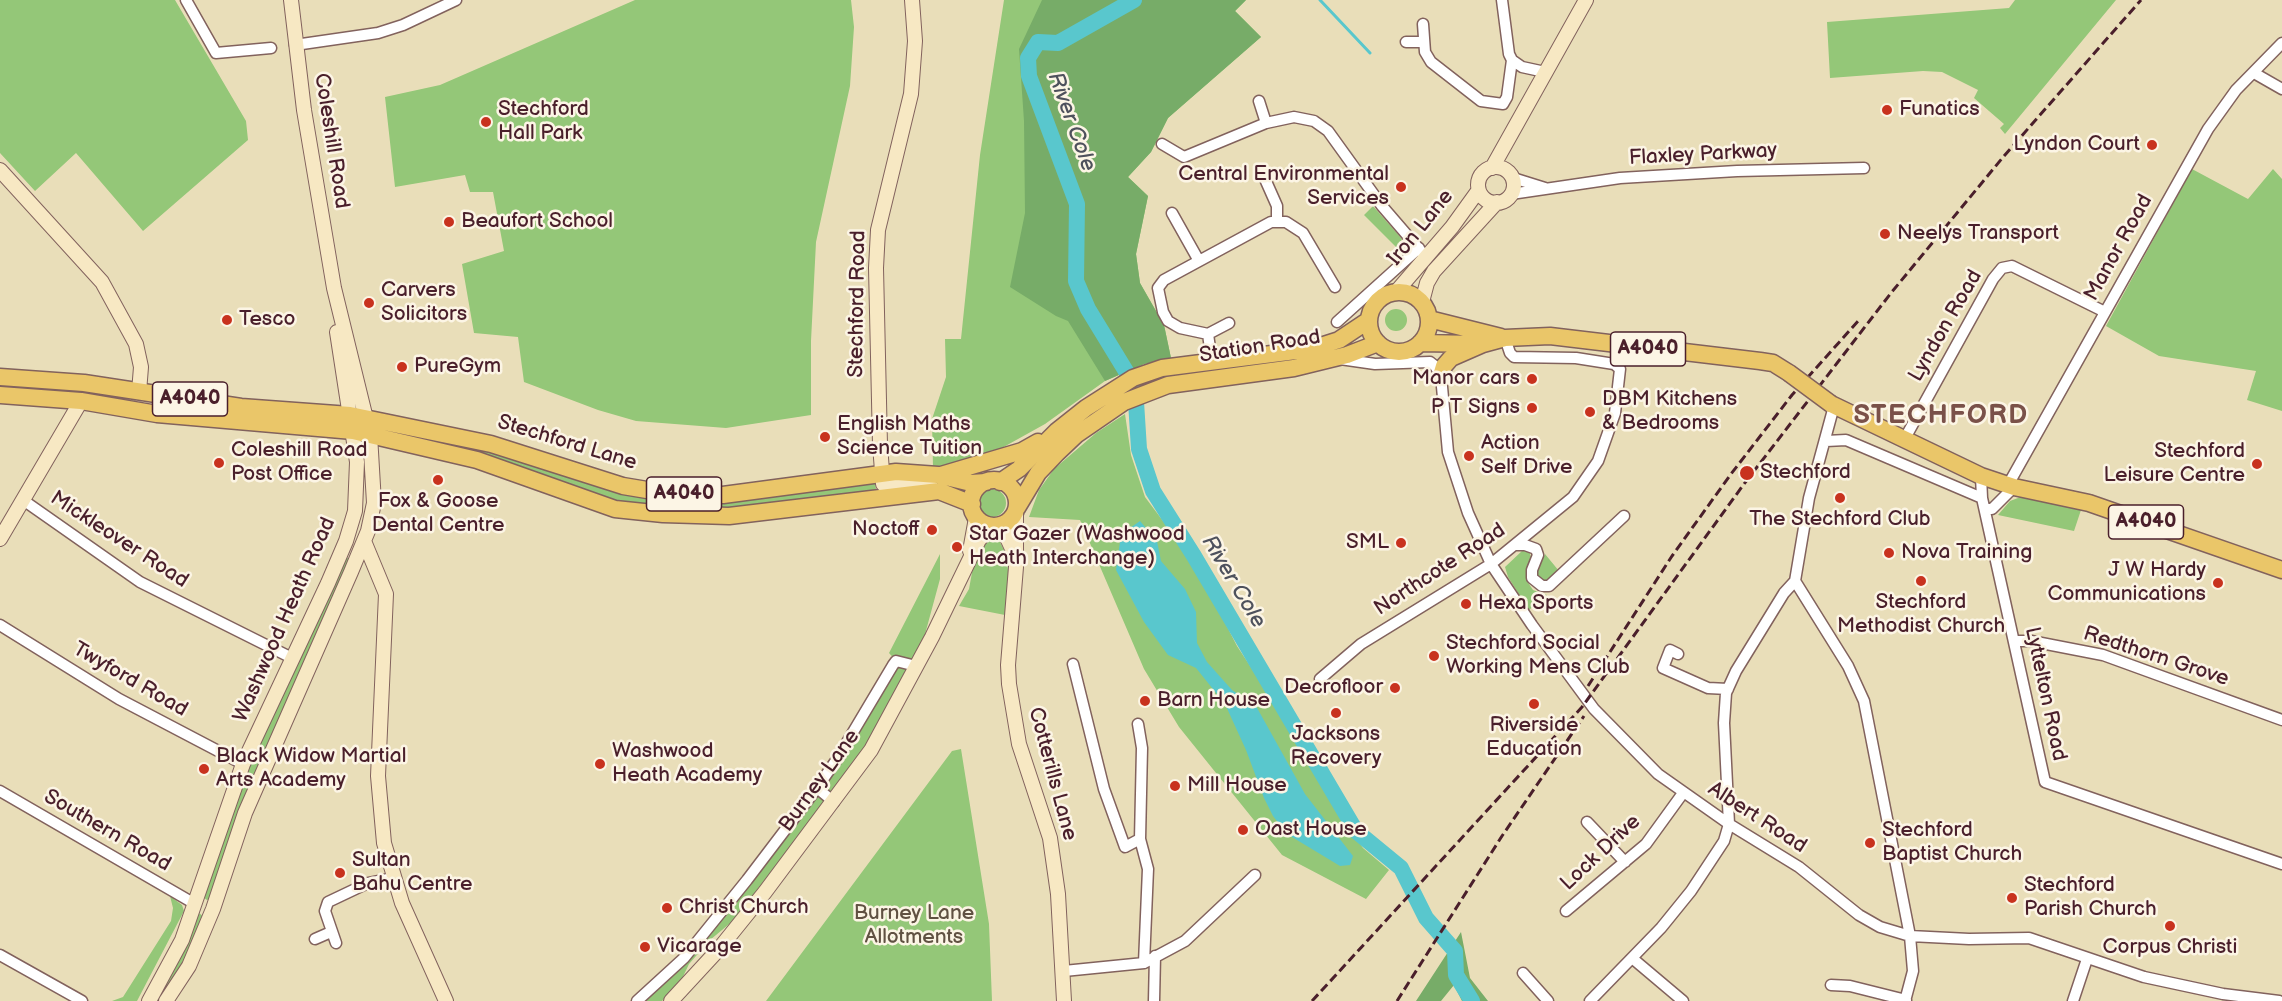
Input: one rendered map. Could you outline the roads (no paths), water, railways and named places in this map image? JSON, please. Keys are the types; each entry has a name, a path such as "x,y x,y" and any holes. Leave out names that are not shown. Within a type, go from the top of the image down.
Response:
{"main road":[{"path":"1396,292 1410,294 1422,302 1429,319 1425,336 1420,343 1410,350 1399,352 1387,350 1378,343 1373,336 1369,320 1378,301 1396,292"},
{"name":"A4040","path":"1429,319 1505,338"},
{"name":"Station Road","path":"1057,431 1120,394 1149,381 1162,368 1311,350 1339,340 1369,320"},
{"name":"A4040","path":"1441,376 1444,366 1451,358 1483,344 1505,338 1550,336 1773,363 1833,405 1981,476 2011,486 2089,503 2282,570"},
{"path":"1342,360 1378,343"},
{"name":"A4040","path":"1420,343 1483,344"},
{"name":"Station Road","path":"1149,381 1207,378 1342,360"},
{"name":"A4040","path":"0,377 84,383 356,421"},
{"path":"81,401 84,383"},
{"name":"Station Road","path":"1016,509 1038,473 1120,394"},
{"name":"A4040","path":"0,395 81,401 158,414 356,421"},
{"name":"Stechford Lane","path":"356,421 370,435 477,460 615,508 663,514 729,516 939,483 993,482"},
{"name":"Stechford Lane","path":"356,421 491,444 622,486 665,493 723,495 882,473 910,472 939,483 974,511"},
{"path":"993,482 1014,492 1016,509 997,526 974,511 977,489 1019,469 1057,431"},
{"path":"939,483 1022,451 1057,431"},
{"path":"663,514 665,493"}],"street":[{"path":"186,0 216,53 271,48"},
{"name":"Coleshill Road","path":"291,0 295,45 334,288 340,356 356,421"},
{"path":"295,45 378,33 404,25 456,0"},
{"name":"Stechford Road","path":"882,473 876,268 882,209 911,94 915,41 912,0"},
{"path":"1502,0 1509,54 1512,60 1522,67 1545,72"},
{"path":"1508,140 1510,175 1514,187 1511,194 1497,202 1487,200 1478,191 1480,177 1492,168 1586,0"},
{"path":"1423,24 1423,42 1431,62 1481,101 1495,105 1503,104 1507,97 1512,60"},
{"path":"1406,42 1423,42"},
{"name":"Manor Road","path":"2011,486 2208,129 2236,90 2282,43"},
{"path":"2254,73 2282,89"},
{"path":"1259,101 1266,123"},
{"path":"1162,144 1184,157 1266,123 1303,117 1322,126 1382,206 1423,253 1348,316 1337,322"},
{"path":"1492,168 1510,175"},
{"name":"Flaxley Parkway","path":"1511,194 1620,178 1737,171 1864,168"},
{"path":"0,170 102,282 136,344 141,367 139,392"},
{"name":"Flaxley Parkway","path":"1510,175 1546,188"},
{"path":"1265,179 1277,206 1277,222"},
{"name":"Iron Lane","path":"1396,292 1423,253 1478,191"},
{"name":"Iron Lane","path":"1422,302 1427,283 1434,271 1497,202"},
{"path":"1172,213 1199,261"},
{"path":"1229,323 1208,334 1180,328 1168,321 1159,299 1158,288 1164,280 1271,222 1286,222 1304,233 1335,287"},
{"name":"Lyndon Road","path":"1904,440 1993,279 2002,268 2012,266 2105,312"},
{"path":"1208,334 1212,363"},
{"name":"Northcote Road","path":"1320,679 1361,644 1491,564 1573,497 1599,461 1615,413 1622,374 1614,364 1576,358 1514,357 1510,354 1505,338"},
{"name":"Station Road","path":"1342,360 1376,364 1430,362 1441,376"},
{"name":"Albert Road","path":"1441,376 1448,452 1468,513 1491,564 1532,626 1594,709 1658,774 1683,793 1781,855 1859,915 1880,927 1910,936 1969,939 2029,938 2144,977 2223,994 2280,1001"},
{"path":"0,539 81,401"},
{"path":"1590,1001 1661,928 1691,891 1725,841 1729,824 1724,723 1728,689 1736,671 1784,593 1795,581 1809,498 1826,441 1833,405"},
{"name":"Washwood Heath Road","path":"149,1001 182,940 243,764 341,552 355,511 356,421"},
{"name":"Washwood Heath Road","path":"166,1001 189,966 214,908 261,773 364,541 374,503 370,435"},
{"path":"1826,441 1846,440 1992,509 2011,486"},
{"name":"Lyttelton Road","path":"1981,476 1983,504 2045,782 2282,864"},
{"name":"Mickleover Road","path":"23,500 140,582 292,658"},
{"name":"Cotterills Lane","path":"1016,509 1016,557 1008,664 1009,684 1019,744 1050,838 1058,894 1064,1001"},
{"name":"Burney Lane","path":"968,562 974,511"},
{"path":"1515,545 1525,545 1536,549 1538,555 1532,570 1532,578 1542,586 1549,586 1624,516"},
{"name":"Cotterills Lane","path":"997,526 1016,557"},
{"name":"Burney Lane","path":"671,1001 719,949 765,892 871,750 979,540 997,526"},
{"path":"364,541 386,594 378,796 384,843 393,879 446,1001"},
{"path":"351,572 368,575 375,581 385,610"},
{"path":"1795,581 1848,666 1864,701 1910,936 1913,971 1905,1001 1850,986 1831,985"},
{"name":"Twyford Road","path":"0,625 119,699 243,764"},
{"name":"Redthorn Grove","path":"2015,641 2031,641 2103,655 2282,720"},
{"path":"1678,654 1670,650 1663,668 1708,688 1728,689"},
{"path":"637,1001 684,958 747,880 837,759 893,665 896,662 916,666"},
{"path":"1073,664 1104,789 1125,847 1140,839"},
{"path":"1138,724 1142,748 1140,839 1148,869 1144,963"},
{"path":"817,788 834,802"},
{"name":"Southern Road","path":"0,791 195,904"},
{"name":"Lock Drive","path":"1566,911 1646,844 1683,793"},
{"path":"1587,822 1624,862"},
{"path":"1064,971 1144,963 1185,941 1203,927 1255,875"},
{"path":"336,944 325,910 333,898 368,883 393,879"},
{"path":"747,880 765,892"},
{"path":"195,904 214,908"},
{"path":"315,939 331,932"},
{"path":"0,955 82,1001"},
{"path":"1154,1001 1155,957"},
{"path":"1632,958 1683,1001"},
{"path":"2073,1001 2087,959"},
{"path":"1522,973 1548,1001"}],"water":[{"path":"1140,521 1157,541 1161,561 1185,589 1196,612 1197,643 1207,662 1232,690 1256,706 1305,794 1353,856 1350,865 1340,866 1287,834 1273,816 1264,798 1225,704 1196,668 1168,655 1144,622 1116,570 1120,542 1130,528"}],"waterway":[{"name":"River Cole","path":"1134,0 1058,43 1038,42 1028,58 1029,76 1077,204 1076,281 1088,309 1135,386 1139,449 1153,491 1194,556 1356,831 1401,868 1426,918 1455,951 1456,975 1472,1001"},
{"path":"1320,0 1370,53"}],"railway":[{"path":"1312,1001 1582,707 1744,484 1891,293 2004,156 2141,0"},
{"path":"1588,686 1672,556 1731,474 1792,395 1859,320"},
{"path":"1397,1001 1502,836 1584,716"}],"place":[{"name":"Funatics","path":"1887,110"},
{"name":"Stechford Hall Park","path":"486,122"},
{"name":"Lyndon Court","path":"2152,145"},
{"name":"Central Environmental Services","path":"1401,187"},
{"name":"Beaufort School","path":"449,222"},
{"name":"Neelys Transport","path":"1885,234"},
{"name":"Carvers Solicitors","path":"369,303"},
{"name":"Tesco","path":"227,320"},
{"name":"PureGym","path":"402,367"},
{"name":"Manor cars","path":"1532,379"},
{"name":"P T Signs","path":"1532,408"},
{"name":"DBM Kitchens & Bedrooms","path":"1590,412"},
{"name":"English Maths Science Tuition","path":"825,437"},
{"name":"Action Self Drive","path":"1469,456"},
{"name":"Coleshill Road Post Office","path":"219,463"},
{"name":"Stechford Leisure Centre","path":"2257,464"},
{"name":"Stechford","path":"1747,473"},
{"name":"Fox & Goose Dental Centre","path":"438,480"},
{"name":"The Stechford Club","path":"1840,498"},
{"name":"Noctoff","path":"932,530"},
{"name":"SML","path":"1401,543"},
{"name":"Star Gazer (Washwood Heath Interchange)","path":"957,547"},
{"name":"Nova Training","path":"1889,553"},
{"name":"Stechford Methodist Church","path":"1921,581"},
{"name":"J W Hardy Communications","path":"2218,583"},
{"name":"Hexa Sports","path":"1466,604"},
{"name":"Stechford Social Working Mens Club","path":"1434,656"},
{"name":"Decrofloor","path":"1395,688"},
{"name":"Barn House","path":"1145,701"},
{"name":"Riverside Education","path":"1534,704"},
{"name":"Jacksons Recovery","path":"1336,713"},
{"name":"Washwood Heath Academy","path":"600,764"},
{"name":"Black Widow Martial Arts Academy","path":"204,769"},
{"name":"Mill House","path":"1175,786"},
{"name":"Oast House","path":"1243,830"},
{"name":"Stechford Baptist Church","path":"1870,843"},
{"name":"Sultan Bahu Centre","path":"340,873"},
{"name":"Stechford Parish Church","path":"2012,898"},
{"name":"Christ Church","path":"667,908"},
{"name":"Corpus Christi","path":"2170,926"},
{"name":"Vicarage","path":"645,947"}],"district":[{"name":"STECHFORD","path":"1941,416"}],"park label":[{"name":"Burney Lane Allotments","path":"914,926"}]}
